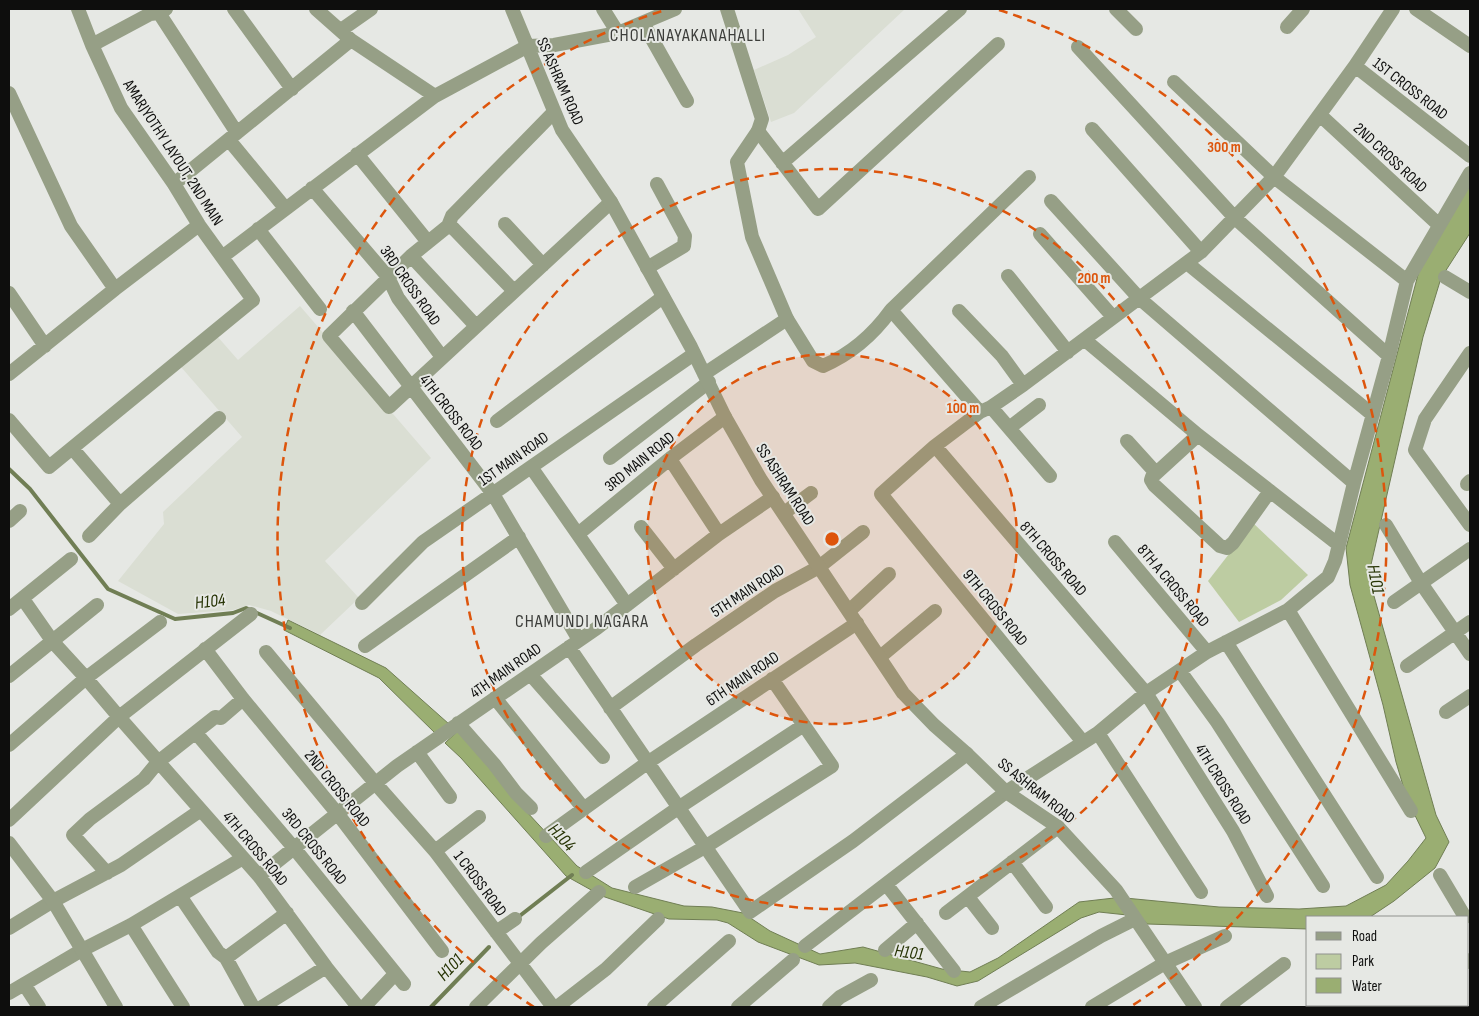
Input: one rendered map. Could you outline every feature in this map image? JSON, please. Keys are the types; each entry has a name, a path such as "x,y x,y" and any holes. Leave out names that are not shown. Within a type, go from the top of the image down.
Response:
{"street":[{"name":"AMARJYOTHY LAYOUT, 2ND MAIN","path":"72,448 253,300 200,226 174,184 121,108 92,45 78,9"},
{"path":"234,9 292,89"},
{"path":"316,9 346,35 435,96"},
{"path":"174,184 292,89 372,9"},
{"name":"SS ASHRAM ROAD","path":"512,9 562,130 611,202 664,297 725,417 761,480 903,693 934,725 1006,792 1058,827 1116,890 1195,1007"},
{"path":"603,9 618,33"},
{"path":"222,256 435,96 528,46 554,45 618,33 675,9"},
{"path":"727,9 762,119 758,131 737,162 752,237 787,318 813,361 824,366 839,359 867,338 881,324 891,310 1029,177"},
{"path":"782,163 960,9"},
{"path":"1116,9 1136,29"},
{"path":"1287,26 1303,9"},
{"path":"935,446 1085,340 1201,252 1274,178 1355,66 1393,9"},
{"path":"1416,9 1470,46"},
{"path":"92,45 150,14 162,11 233,136 285,208"},
{"path":"643,23 688,101"},
{"path":"758,131 818,209 998,44"},
{"path":"1078,47 1235,218 1389,356"},
{"name":"1ST CROSS ROAD","path":"1355,66 1470,156"},
{"path":"1174,82 1274,178 1407,281"},
{"path":"9,93 71,226 115,289"},
{"path":"554,112 452,216 448,226 388,277 329,336 388,407 611,202"},
{"name":"2ND CROSS ROAD","path":"1320,115 1439,225"},
{"path":"1092,129 1201,252"},
{"path":"357,154 428,242"},
{"path":"804,946 1006,792 1098,733 1146,693 1207,652 1288,610 1328,577 1335,561 1407,281 1470,174"},
{"path":"647,268 684,246 685,236 657,184"},
{"name":"3RD CROSS ROAD","path":"312,188 388,277 398,298 442,357"},
{"path":"1051,201 1139,298 1354,483"},
{"path":"504,224 542,265"},
{"path":"9,374 115,289 200,226"},
{"path":"448,226 453,228 514,291"},
{"path":"258,229 320,309"},
{"path":"1040,234 1113,317"},
{"path":"411,256 476,326"},
{"path":"1187,263 1373,414"},
{"path":"1008,276 1068,352"},
{"path":"1445,277 1470,292"},
{"path":"9,294 46,346"},
{"path":"497,420 664,297"},
{"path":"891,310 985,409 1009,428 1050,476"},
{"path":"958,310 1002,356 1023,385"},
{"name":"4TH CROSS ROAD","path":"353,311 493,494 519,537 574,644 610,708 750,912 853,841 967,754"},
{"path":"610,458 706,378 787,318"},
{"path":"1085,340 1198,435 1339,545"},
{"name":"1ST MAIN ROAD","path":"362,603 424,542 694,354"},
{"path":"1470,354 1425,419 1415,450 1470,525"},
{"path":"1009,428 1039,405"},
{"name":"3RD MAIN ROAD","path":"578,534 670,458 725,417"},
{"path":"89,536 120,504 219,418"},
{"path":"9,420 49,467 72,448 120,504"},
{"path":"1198,435 1151,480 1154,485 1223,548 1227,548 1233,543 1270,491"},
{"path":"1126,442 1156,474"},
{"name":"9TH CROSS ROAD","path":"935,446 881,494 1083,742"},
{"name":"8TH CROSS ROAD","path":"935,446 1146,693"},
{"path":"670,458 719,534"},
{"path":"531,467 627,605"},
{"path":"784,513 811,493"},
{"name":"4TH MAIN ROAD","path":"260,876 397,766 574,644 719,534 773,497"},
{"path":"9,521 20,511"},
{"path":"1386,526 1421,583 1470,654"},
{"path":"641,527 674,569"},
{"path":"819,567 863,532"},
{"path":"365,646 519,537"},
{"name":"8TH A CROSS ROAD","path":"1115,542 1207,652"},
{"path":"1394,602 1470,548"},
{"path":"9,609 71,559"},
{"name":"5TH MAIN ROAD","path":"610,708 696,645 776,591 819,567"},
{"path":"849,611 889,574"},
{"name":"4TH CROSS ROAD","path":"23,599 53,642 260,876 326,967 358,1007"},
{"path":"9,676 97,605"},
{"path":"880,658 935,610"},
{"path":"1288,610 1411,811"},
{"path":"9,820 119,717 251,614"},
{"path":"9,745 86,678 160,622"},
{"path":"1407,666 1470,622"},
{"name":"6TH MAIN ROAD","path":"546,836 648,763 857,623"},
{"path":"1226,642 1377,877"},
{"name":"2ND CROSS ROAD","path":"205,649 243,699 337,813 442,951"},
{"name":"1 CROSS ROAD","path":"266,652 376,784 435,851 553,1007"},
{"path":"1180,671 1217,722 1323,886"},
{"path":"530,674 603,758"},
{"path":"635,887 705,847 832,766 772,679"},
{"name":"4TH CROSS ROAD","path":"1146,693 1233,831 1267,896"},
{"path":"1446,712 1470,696"},
{"path":"495,698 584,809"},
{"path":"107,873 73,835 90,819 144,779 158,762 215,717 221,718 243,699"},
{"path":"458,723 494,764 516,793 531,808"},
{"path":"586,872 678,808 804,725"},
{"name":"3RD CROSS ROAD","path":"196,732 294,848 400,979 364,1007"},
{"path":"1098,733 1201,892"},
{"path":"417,752 450,797"},
{"path":"9,928 53,901 121,865 201,810"},
{"path":"435,851 479,817"},
{"path":"946,914 1058,827"},
{"path":"9,843 53,901 116,1007"},
{"path":"9,993 82,950 131,925 243,858"},
{"path":"1012,862 1046,907"},
{"path":"1440,875 1464,916"},
{"path":"886,884 954,971"},
{"path":"476,1007 519,964 599,892"},
{"path":"180,896 218,952 226,958 253,1007"},
{"path":"968,897 992,928"},
{"path":"226,958 287,913"},
{"path":"496,932 515,919"},
{"path":"557,1007 606,969 658,919"},
{"path":"981,1007 1101,936 1135,920"},
{"path":"885,950 917,923"},
{"path":"131,925 184,1007"},
{"path":"1092,1007 1165,963 1225,936"},
{"path":"654,1007 729,941"},
{"path":"738,1007 793,960"},
{"path":"1227,1007 1284,964"},
{"path":"262,1007 326,967"},
{"path":"829,1007 840,998 871,980"},
{"path":"24,984 39,1007"},
{"path":"840,998 852,1007"}],"shaded area":[{"path":"798,9 905,9 794,113 771,122 754,70 788,55 816,37"},
{"path":"300,306 431,458 325,561 359,598 320,635 271,611 249,605 233,610 178,614 118,581 164,524 163,512 242,437 181,367 217,336 238,360"}],"green space":[{"path":"1253,523 1308,575 1281,600 1239,622 1208,581"}],"water":[{"path":"1470,185 1470,233 1441,278 1423,337 1370,569 1372,589 1436,815 1449,842 1435,868 1394,901 1372,916 1306,916 1306,929 1147,924 1125,898 1219,907 1299,909 1346,906 1386,885 1426,838 1407,799 1396,762 1383,705 1350,585 1346,548 1420,267"},
{"path":"288,620 386,668 449,724 436,734 379,678 284,630"},
{"path":"459,730 513,797 577,866 612,888 684,906 712,907 743,913 770,931 820,954 863,947 942,969 970,972 998,958 1079,902 1114,898 1127,915 1099,912 1081,918 978,981 957,986 927,977 855,963 819,965 758,942 728,923 717,920 669,919 602,896 566,876 461,758 445,743"}],"waterway":[{"name":"H104","path":"9,469 30,489 108,589 175,619 233,613 246,608 290,628"},
{"name":"H101","path":"517,918 572,875"},
{"name":"H101","path":"431,1007 489,947"}],"district":[{"name":"CHOLANAYAKANAHALLI","path":"688,35"},
{"name":"CHAMUNDI NAGARA","path":"582,621"}]}
